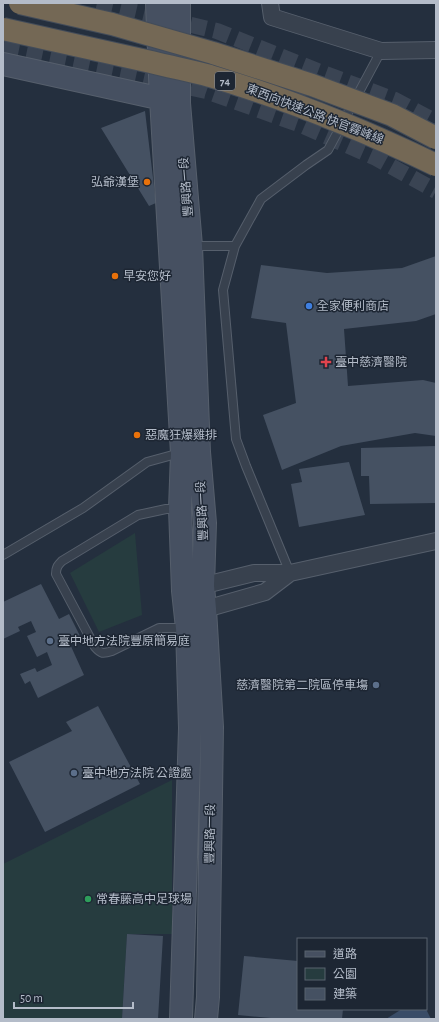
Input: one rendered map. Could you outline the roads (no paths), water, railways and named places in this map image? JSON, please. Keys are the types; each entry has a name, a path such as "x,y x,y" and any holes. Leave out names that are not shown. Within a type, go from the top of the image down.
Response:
{"highway":[{"name":"東西向快速公路 快官霧峰線","path":"20,3 112,24 213,53 312,85 392,115 436,138"},
{"name":"東西向快速公路 快官霧峰線","path":"3,29 209,76 305,108 383,140 436,165"}],"street":[{"name":"豐興路一段","path":"157,3 170,101 180,246 190,453 204,523 193,588 181,1019"},
{"path":"174,3 179,3"},
{"name":"豐興路一段","path":"170,101 179,3"},
{"path":"270,3 272,17 381,51 436,50"},
{"path":"3,64 170,101"},
{"name":"豐興路一段","path":"190,453 180,510 193,588"},
{"path":"193,588 254,573 290,573 436,541"},
{"path":"192,617 265,592 290,573"},
{"name":"豐興路一段","path":"192,617 212,727 208,990 206,1019"}],"lane":[{"path":"290,573 236,439 223,290 235,246 261,199 306,164 328,150 381,51"},
{"path":"180,246 235,246"},
{"path":"3,555 83,508 147,462 190,453"},
{"path":"180,510 166,509 138,515 62,560 56,569 56,574 95,648 99,652 105,654 159,628 192,617"}],"water":[{"path":"400,1010 426,1010 431,1019 386,1019"}],"tunnel":[{"path":"97,3 217,31 395,100 436,122"},
{"path":"3,48 206,91 301,125 376,158 436,191"}],"place":[{"name":"弘爺漢堡","path":"147,182"},
{"name":"早安您好","path":"115,276"},
{"name":"全家便利商店","path":"309,306"},
{"name":"臺中慈濟醫院","path":"326,362"},
{"name":"惡魔狂爆雞排","path":"137,435"},
{"name":"臺中地方法院豐原簡易庭","path":"50,641"},
{"name":"慈濟醫院第二院區停車塲","path":"376,685"},
{"name":"臺中地方法院 公證處","path":"74,773"},
{"name":"常春藤高中足球場","path":"88,899"}]}
